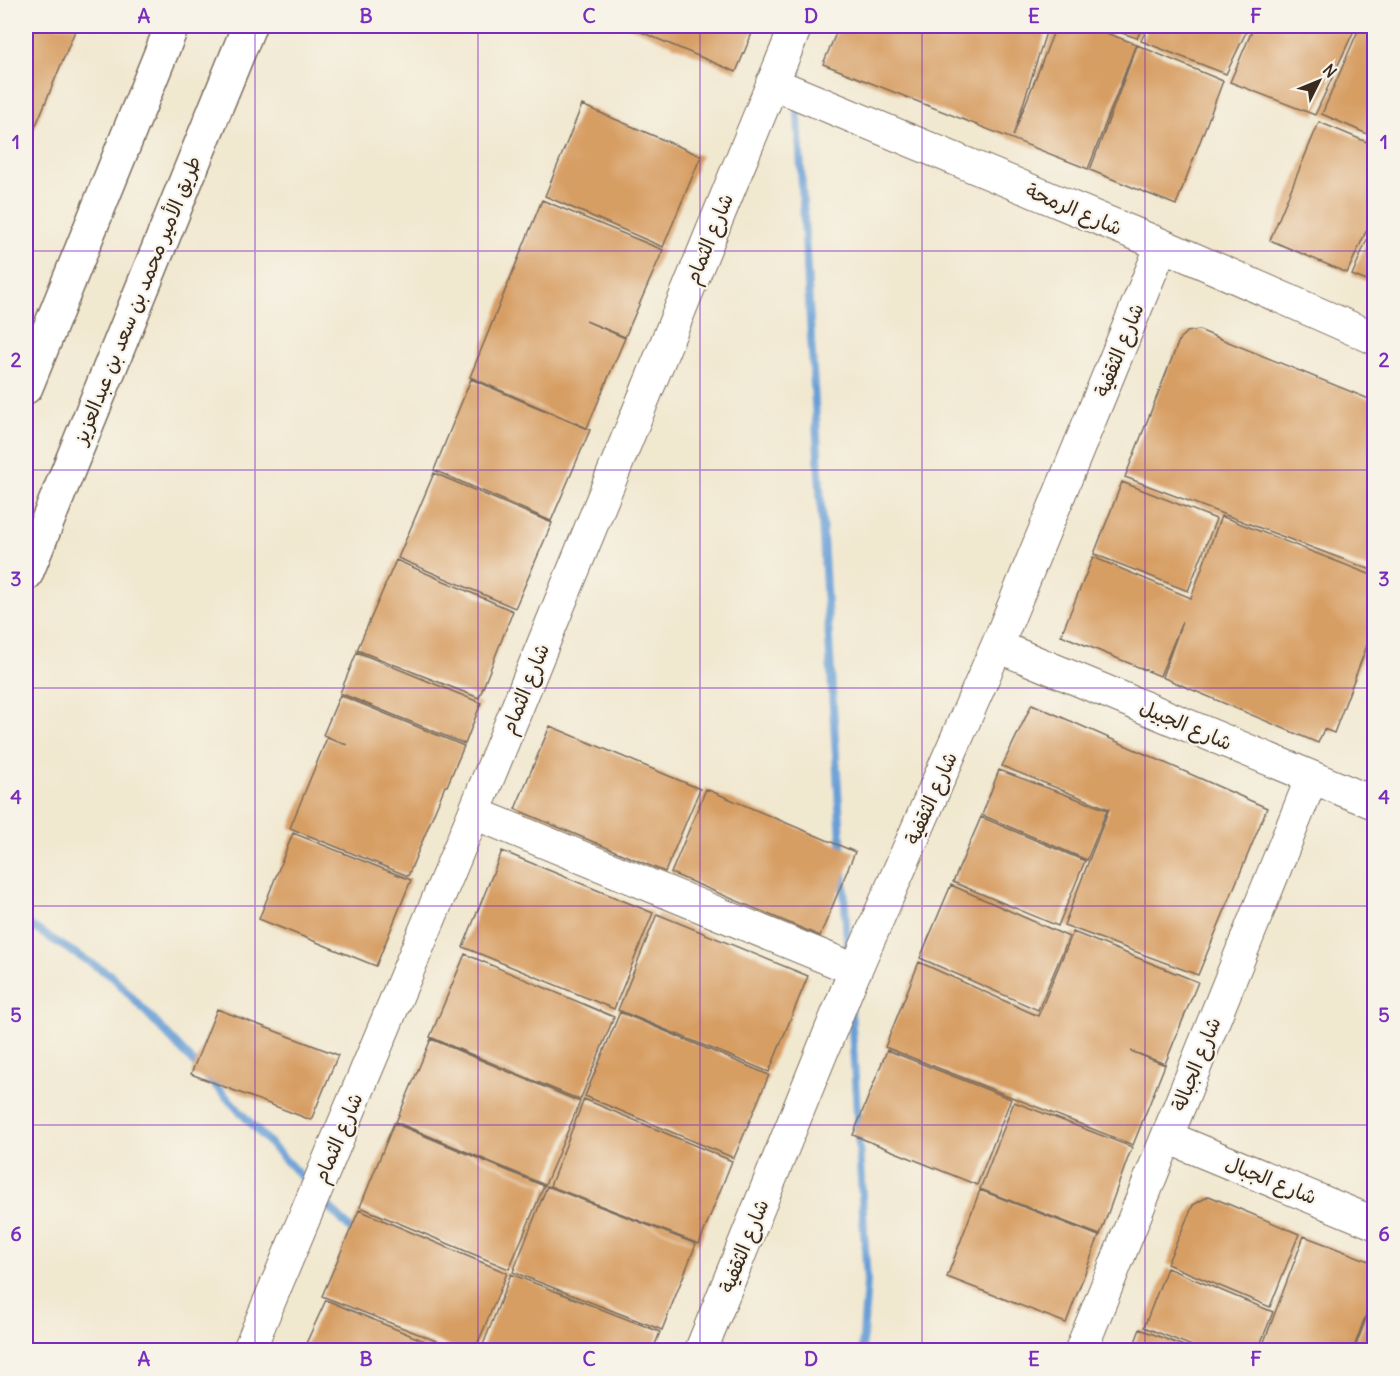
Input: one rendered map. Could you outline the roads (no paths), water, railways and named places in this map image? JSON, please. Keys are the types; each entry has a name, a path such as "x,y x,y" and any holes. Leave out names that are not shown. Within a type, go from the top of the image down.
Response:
{"main road":[{"path":"26,387 172,26"},
{"name":"طريق الأمير محمد بن سعد بن عبدالعزيز","path":"26,574 249,26"}],"street":[{"name":"شارع الثمام","path":"249,1350 474,813 796,26"},
{"name":"شارع الرمحة","path":"772,83 1162,246 1374,338"},
{"name":"شارع الثقفية","path":"701,1350 856,970 997,646 1162,246"},
{"name":"شارع الجبيل","path":"997,646 1374,803"},
{"name":"شارع الجبالة","path":"1081,1350 1312,777"},
{"path":"474,813 856,970"},
{"name":"شارع الجبال","path":"1167,1137 1374,1223"}],"waterway":[{"path":"797,88 800,50"},
{"path":"797,101 842,857"},
{"path":"843,870 848,959"},
{"path":"26,923 112,976 310,1186"},
{"path":"851,1011 867,1282 862,1350"},
{"path":"320,1197 357,1236"}]}
